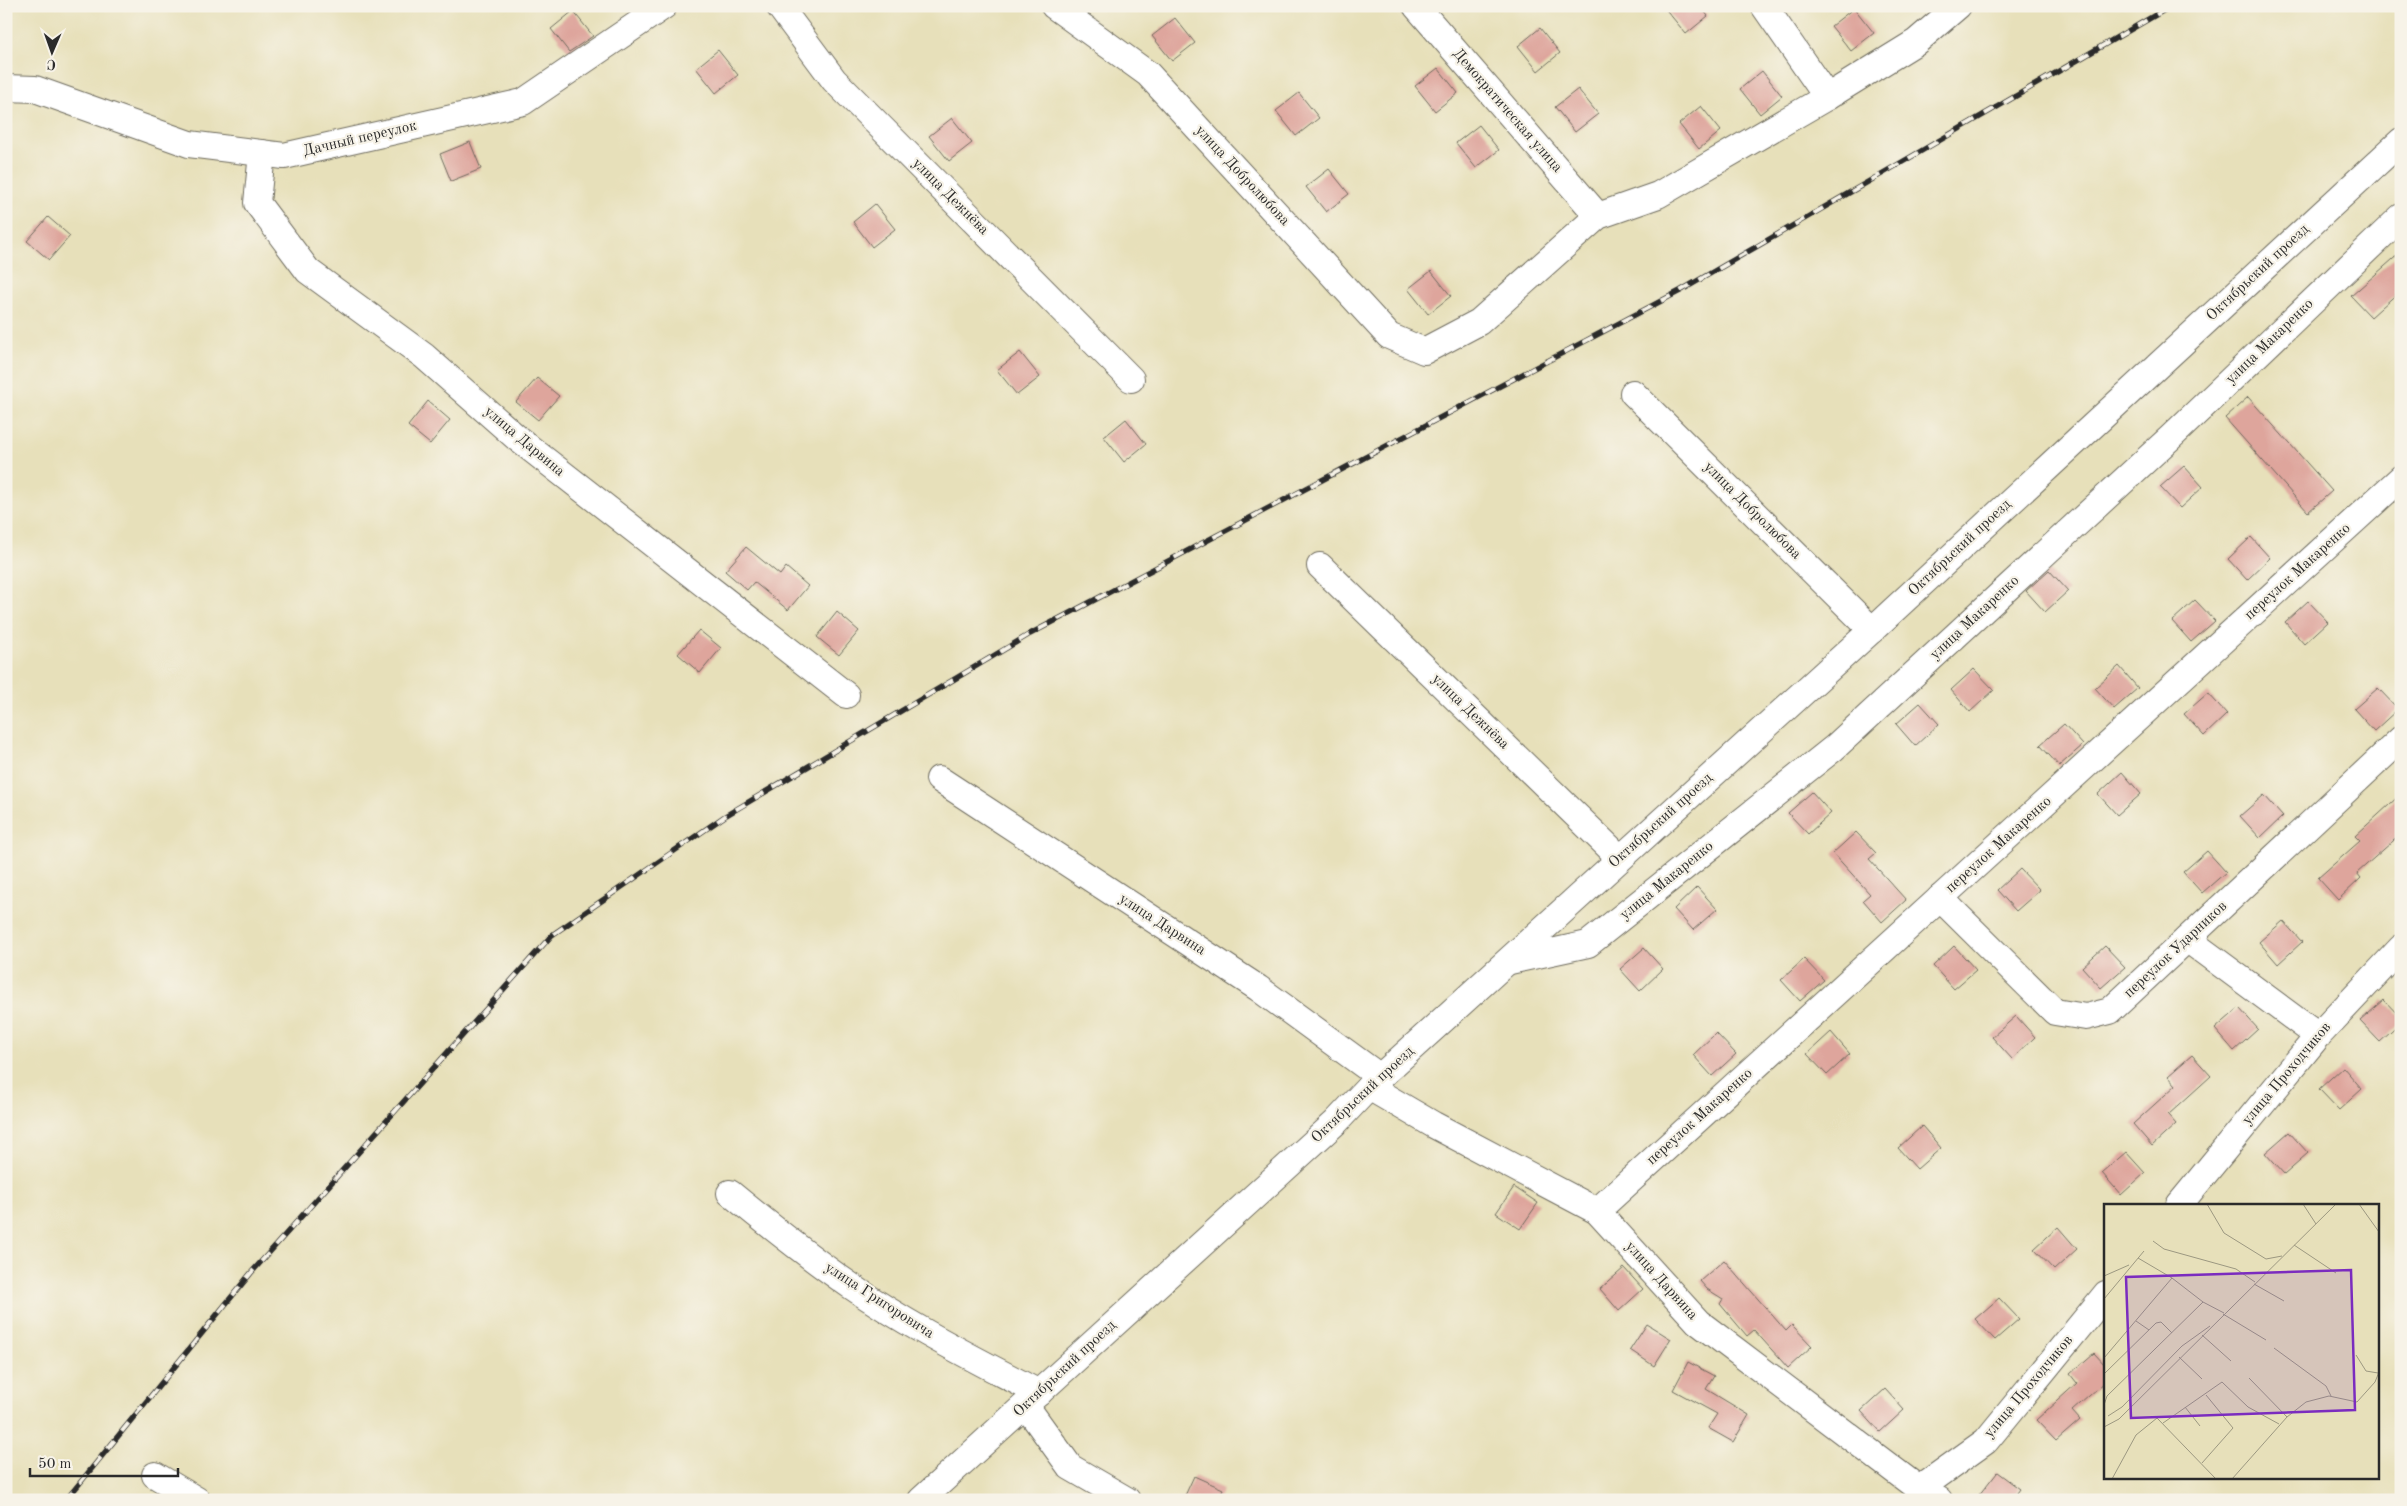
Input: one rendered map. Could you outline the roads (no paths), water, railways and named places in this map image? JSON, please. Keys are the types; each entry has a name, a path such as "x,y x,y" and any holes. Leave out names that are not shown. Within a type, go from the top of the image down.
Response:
{"street":[{"name":"Дачный переулок","path":"6,88 35,89 189,144 284,156 522,102 664,6"},
{"name":"улица Дежнёва","path":"779,6 834,80 1131,379"},
{"name":"улица Добролюбова","path":"1054,6 1148,74 1389,336 1424,351 1479,322 1598,216"},
{"name":"Демократическая улица","path":"1416,6 1598,216"},
{"path":"1764,6 1827,96"},
{"path":"1598,216 1658,194 1827,96 1916,42 1958,6"},
{"name":"Октябрьский проезд","path":"921,1500 1336,1122 1375,1082 1872,630 2401,140"},
{"name":"улица Дарвина","path":"262,153 257,203 308,271 424,356 517,438 846,695"},
{"name":"улица Макаренко","path":"1510,960 1588,944 1834,748 2171,437 2401,217"},
{"name":"улица Добролюбова","path":"1633,393 1872,630"},
{"name":"переулок Макаренко","path":"1597,1211 2401,478"},
{"name":"улица Дежнёва","path":"1320,566 1620,858"},
{"name":"переулок Ударников","path":"1940,898 2055,1012 2086,1017 2110,1011 2401,740"},
{"name":"улица Дарвина","path":"939,780 1258,988 1375,1082 1434,1125 1597,1211 1698,1322 1929,1494"},
{"path":"2187,940 2318,1036"},
{"name":"улица Проходчиков","path":"2180,1204 2318,1036 2401,948"},
{"name":"улица Григоровича","path":"730,1193 771,1227 852,1287 958,1350 1032,1399 1070,1468 1127,1500"},
{"name":"улица Проходчиков","path":"1929,1494 1986,1441 2104,1296"},
{"path":"155,1475 197,1500"}],"railway":[{"path":"66,1500 251,1273 552,935 725,816 1030,634 1680,291 2171,6"}]}
